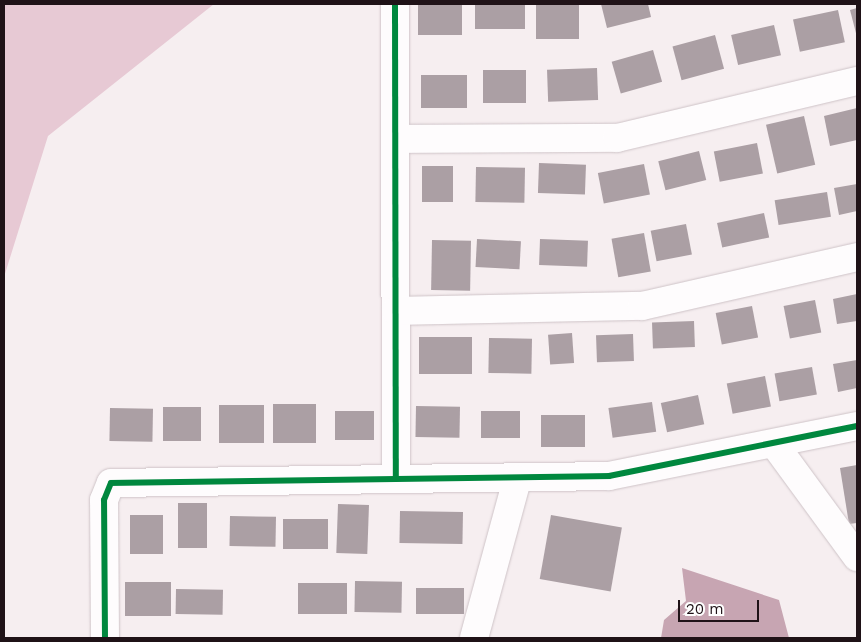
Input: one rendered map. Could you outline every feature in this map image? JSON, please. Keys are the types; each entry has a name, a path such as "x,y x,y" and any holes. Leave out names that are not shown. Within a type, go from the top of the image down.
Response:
{"street":[{"path":"395,4 396,478"},
{"path":"396,139 616,138 857,82"},
{"path":"396,312 642,306 857,257"},
{"path":"106,638 104,500 111,483 396,478 517,480 609,476 775,445 857,426"},
{"path":"775,445 857,557"},
{"path":"474,638 517,480"}],"shaded area":[{"path":"4,4 214,4 48,136 4,277"},
{"path":"682,568 779,600 789,638 661,638 664,620 686,601"}],"building":[{"path":"418,4 462,4 462,35 418,35"},
{"path":"475,4 525,4 525,29 475,29"},
{"path":"536,4 579,4 579,39 536,39"},
{"path":"601,4 648,4 651,17 607,28"},
{"path":"857,8 857,37 850,10"},
{"path":"838,10 845,42 800,52 793,20"},
{"path":"774,25 781,55 738,65 731,35"},
{"path":"715,35 724,69 682,80 672,46"},
{"path":"653,50 662,82 621,94 612,62"},
{"path":"597,68 598,100 548,102 547,70"},
{"path":"483,70 526,70 526,103 483,103"},
{"path":"421,75 467,75 467,108 421,108"},
{"path":"857,108 857,140 830,146 824,116"},
{"path":"804,116 815,165 777,173 766,125"},
{"path":"757,143 763,173 720,182 714,151"},
{"path":"699,151 706,180 666,190 658,161"},
{"path":"539,163 586,165 585,195 538,193"},
{"path":"644,164 650,194 604,203 598,173"},
{"path":"422,166 453,166 453,202 422,202"},
{"path":"476,167 525,168 524,203 475,202"},
{"path":"857,184 857,211 839,215 834,188"},
{"path":"827,192 831,217 779,225 775,200"},
{"path":"764,213 769,237 722,247 717,223"},
{"path":"686,224 692,254 657,261 651,231"},
{"path":"644,233 651,271 618,277 612,239"},
{"path":"477,239 521,241 519,269 476,267"},
{"path":"540,239 588,241 587,267 539,265"},
{"path":"432,240 471,241 470,291 431,290"},
{"path":"857,294 857,321 837,324 833,299"},
{"path":"815,300 821,332 790,338 784,306"},
{"path":"752,306 758,337 722,344 716,313"},
{"path":"694,321 695,347 653,348 652,322"},
{"path":"572,333 574,363 550,365 548,335"},
{"path":"633,334 634,361 597,362 596,335"},
{"path":"419,337 472,337 472,374 419,374"},
{"path":"489,338 532,339 531,374 488,373"},
{"path":"857,360 857,388 838,392 833,364"},
{"path":"812,367 817,395 779,401 775,374"},
{"path":"765,376 771,406 733,414 727,383"},
{"path":"698,395 704,424 667,432 661,403"},
{"path":"652,402 656,432 613,438 608,408"},
{"path":"273,404 316,404 316,443 273,443"},
{"path":"219,405 264,405 264,443 219,443"},
{"path":"416,406 460,407 459,438 415,437"},
{"path":"163,407 201,407 201,441 163,441"},
{"path":"110,408 153,409 152,442 109,441"},
{"path":"335,411 374,411 374,440 335,440"},
{"path":"481,411 520,411 520,438 481,438"},
{"path":"541,415 585,415 585,447 541,447"},
{"path":"857,465 857,523 849,524 840,468"},
{"path":"178,503 207,503 207,548 178,548"},
{"path":"338,504 369,505 367,554 336,553"},
{"path":"400,511 463,512 462,544 399,543"},
{"path":"130,515 163,515 163,554 130,554"},
{"path":"551,515 622,528 611,592 540,579"},
{"path":"230,516 276,517 275,547 229,546"},
{"path":"283,519 328,519 328,549 283,549"},
{"path":"355,581 402,582 401,613 354,612"},
{"path":"125,582 171,582 171,616 125,616"},
{"path":"298,583 347,583 347,614 298,614"},
{"path":"416,588 464,588 464,614 416,614"},
{"path":"176,589 223,590 223,615 176,614"}],"cycle path":[{"path":"395,4 396,478"},
{"path":"105,638 104,500 111,483 609,476 857,426"}]}
